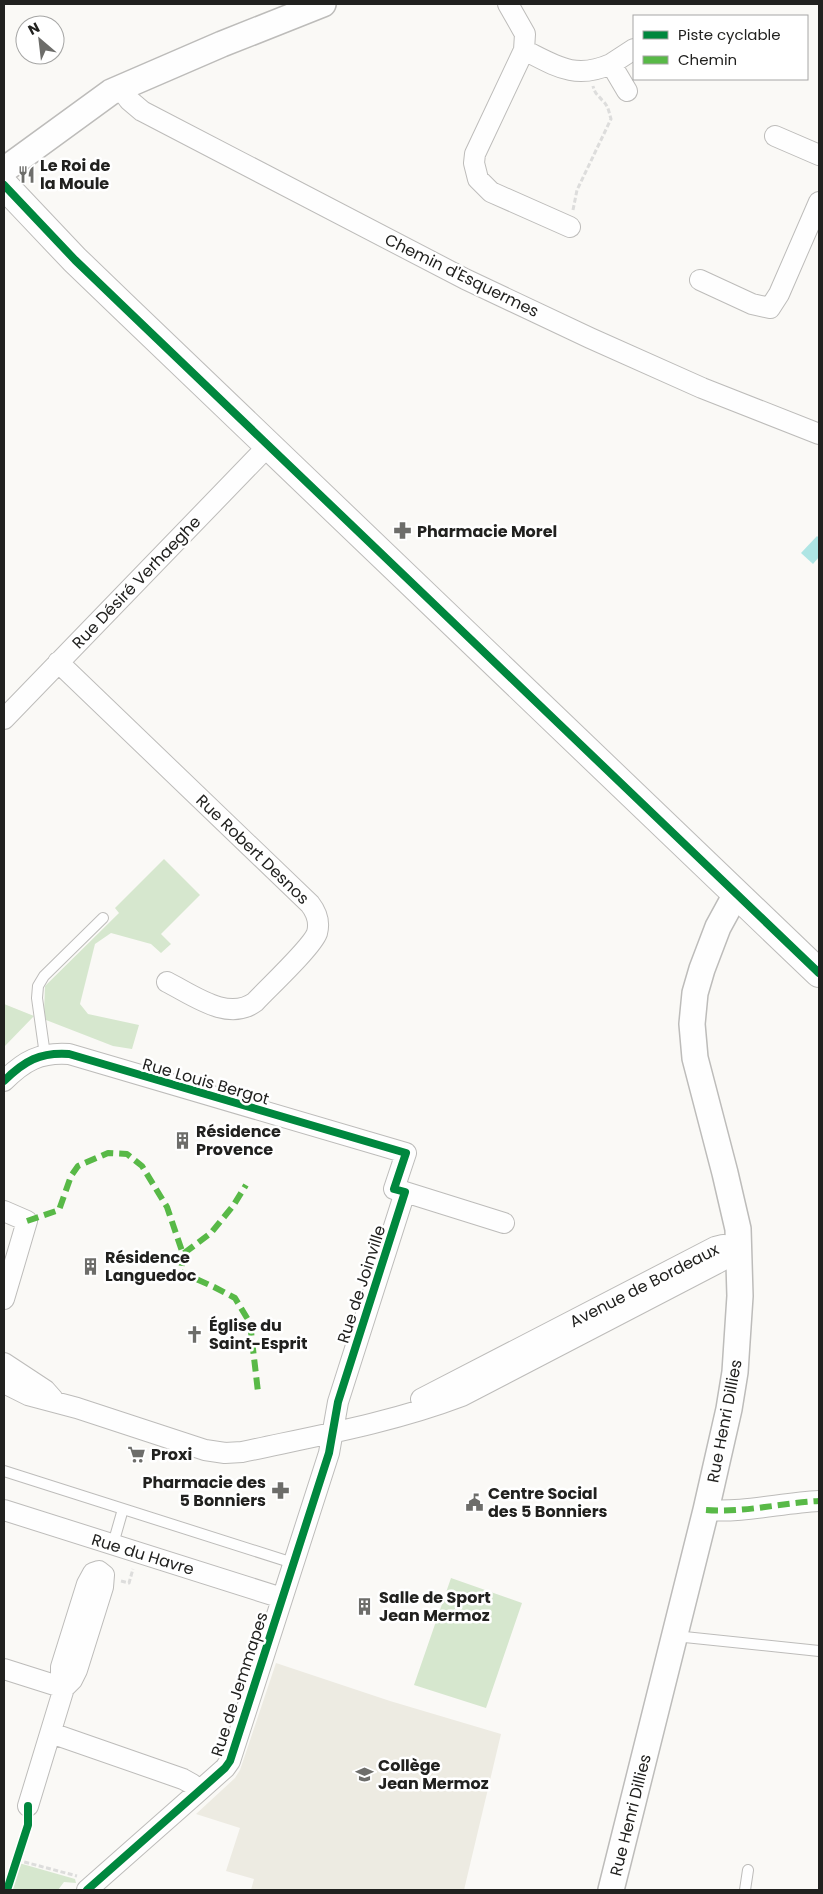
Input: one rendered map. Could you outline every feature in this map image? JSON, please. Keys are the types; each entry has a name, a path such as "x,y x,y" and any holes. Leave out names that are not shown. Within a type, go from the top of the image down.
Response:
{"main road":[{"path":"4,185 75,260 819,973"},
{"path":"4,205 75,260"}],"street":[{"path":"4,170 96,102 120,88 322,4"},
{"path":"508,4 525,34 524,50 475,154 474,163 476,171 484,186 491,192 570,226"},
{"path":"524,50 560,68 578,72 611,64 633,50"},
{"path":"611,64 628,91"},
{"name":"Chemin d'Esquermes","path":"120,88 129,100 142,111 465,279 702,388 819,434"},
{"path":"775,136 819,155"},
{"path":"700,280 752,304 770,308 779,294 819,202"},
{"name":"Rue Désiré Verhaeghe","path":"4,719 269,445"},
{"name":"Rue Robert Desnos","path":"58,662 310,904 317,914 317,932 310,944 255,1002 244,1009 232,1010 218,1007 167,982"},
{"name":"Rue Henri Dillies","path":"611,1890 706,1510 735,1372 740,1296 739,1246 734,1210 695,1058 692,1024 696,993 702,969 718,927 736,894"},
{"name":"Rue Louis Bergot","path":"4,1081 26,1063 45,1055 54,1053 69,1054 406,1153 394,1189 405,1192"},
{"path":"405,1192 504,1222"},
{"name":"Rue de Joinville","path":"333,1432 338,1402 405,1192"},
{"path":"4,1211 27,1221 4,1299"},
{"name":"Avenue de Bordeaux","path":"4,1383 28,1395 76,1408 205,1450 225,1453 242,1452 371,1424 715,1247 723,1245 739,1246"},
{"name":"Avenue de Bordeaux","path":"4,1363 45,1390 56,1402"},
{"name":"Rue de Jemmapes","path":"92,1886 225,1768 230,1761 329,1453 333,1432"},
{"path":"706,1510 732,1511 819,1501"},
{"name":"Rue du Havre","path":"4,1510 282,1598"},
{"path":"28,1806 64,1688 60,1678 61,1667 86,1584 93,1573 99,1571 104,1575"},
{"path":"4,1669 64,1688"},
{"path":"51,1733 183,1779 192,1784 198,1792"}],"lane":[{"path":"45,1055 38,1007 38,986 44,976 103,918"},
{"path":"4,1471 293,1563"},
{"path":"113,1544 123,1509"},
{"path":"675,1636 819,1651"},
{"path":"745,1890 748,1870"}],"path":[{"path":"570,226 577,190 611,119 609,109 603,100 595,94 588,71"},
{"path":"104,1575 129,1583 139,1552"},
{"path":"20,1851 16,1864 92,1886"}],"shaded area":[{"name":"Collège Jean Mermoz","path":"276,1663 390,1701 501,1734 464,1890 251,1890 254,1879 226,1871 240,1828 196,1814 235,1778 240,1770"}],"green space":[{"path":"164,859 200,895 161,934 171,944 161,953 151,944 111,933 95,944 80,1004 88,1014 139,1025 132,1049 113,1046 46,1020 44,1013 45,986 119,913 115,908"},
{"path":"4,1004 34,1016 4,1047"},
{"path":"451,1578 522,1603 486,1708 414,1685"},
{"path":"19,1863 75,1879 76,1883 64,1882 58,1890 10,1890"}],"water":[{"path":"817,536 819,538 819,557 813,564 801,553"}],"marked path":[{"path":"27,1221 59,1210 71,1176 78,1166 108,1153 127,1154 142,1166 167,1207 183,1254 211,1233 233,1206 246,1185"},
{"path":"183,1254 181,1272 235,1298 250,1323 258,1392"},
{"path":"706,1510 748,1509 819,1501"}],"cycle path":[{"path":"4,185 75,260 819,973"},
{"path":"4,1081 33,1059 41,1056 69,1054 406,1153 394,1189 405,1192 338,1402 329,1453 230,1761 225,1768 87,1890"},
{"path":"7,1890 28,1825 28,1806"}],"place":[{"name":"Le Roi de la Moule","path":"26,174"},
{"name":"Pharmacie Morel","path":"403,531"},
{"name":"Résidence Provence","path":"182,1140"},
{"name":"Résidence Languedoc","path":"91,1266"},
{"name":"Église du Saint-Esprit","path":"195,1334"},
{"name":"Proxi","path":"137,1454"},
{"name":"Pharmacie des 5 Bonniers","path":"280,1491"},
{"name":"Centre Social des 5 Bonniers","path":"474,1502"},
{"name":"Salle de Sport Jean Mermoz","path":"365,1606"},
{"name":"Collège Jean Mermoz","path":"364,1774"}]}
